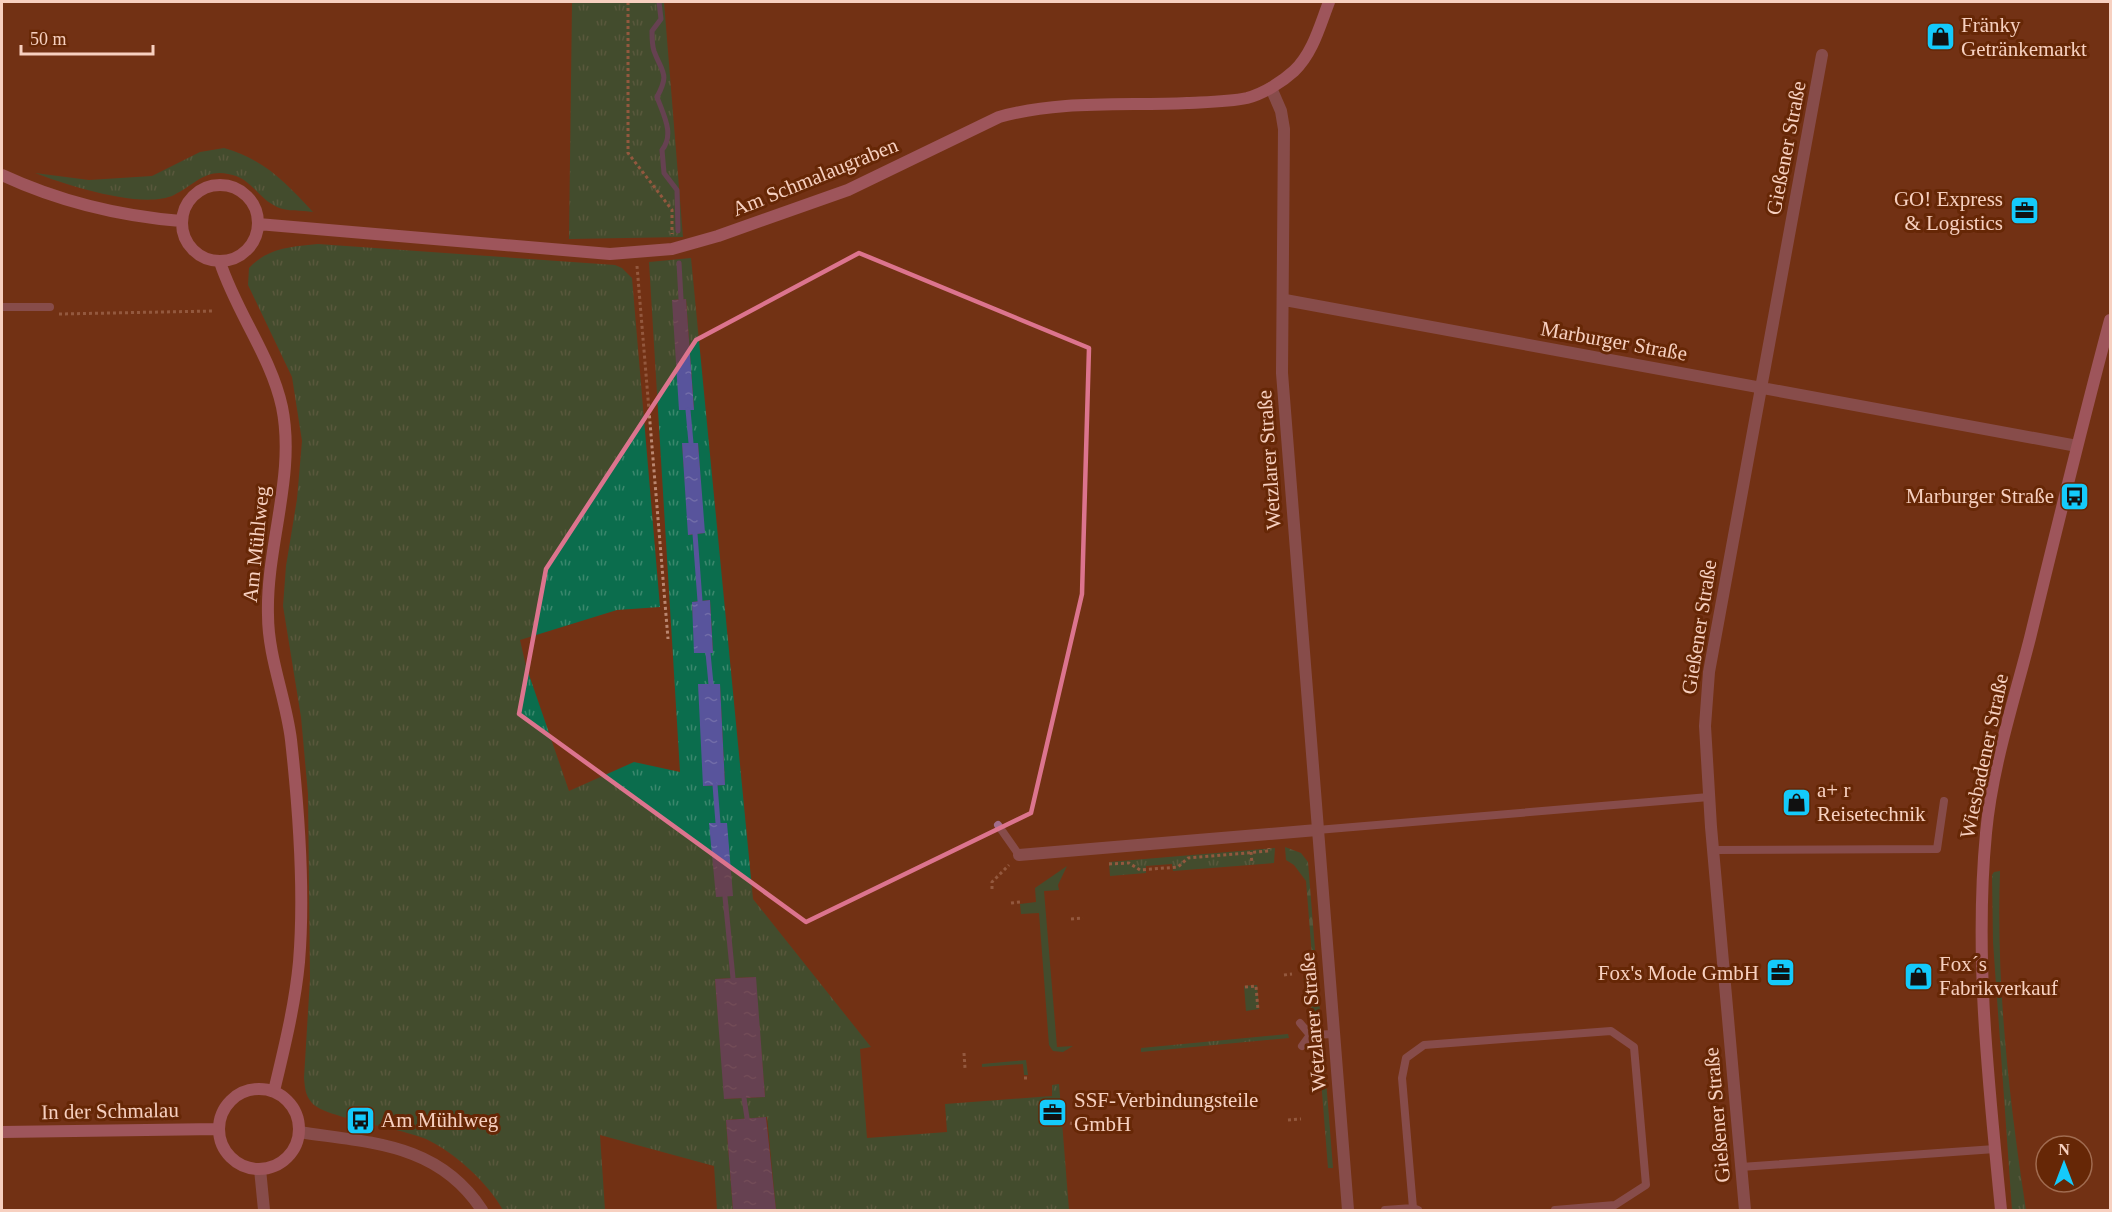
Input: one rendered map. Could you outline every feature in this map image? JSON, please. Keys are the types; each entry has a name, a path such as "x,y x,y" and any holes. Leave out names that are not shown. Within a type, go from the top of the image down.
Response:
{"main road":[{"name":"Am Schmalaugraben","path":"258,224 610,254 672,249 729,233 848,190 999,117 1022,110 1056,106 1204,102 1247,98 1270,88 1295,70 1313,46 1329,2"},
{"path":"2,175 81,204 138,217 181,221"},
{"path":"214,185 228,185 240,190 250,199 256,211 258,224 250,246 242,254 220,262 200,256 192,249 186,241 181,221 184,208 196,193 214,185"},
{"name":"Am Mühlweg","path":"220,262 230,293 273,378 282,407 285,434 282,489 268,583 268,618 293,760 300,889 299,962 274,1091"},
{"name":"Wiesbadener Straße","path":"2001,1210 1982,968 1982,897 1986,830 1995,781 2110,320"},
{"path":"261,1088 274,1091 293,1108 299,1132 296,1143 282,1162 260,1169 236,1162 223,1147 218,1129 223,1110 236,1095 248,1090 261,1088"},
{"name":"In der Schmalau","path":"2,1132 218,1129"}],"street":[{"name":"Gießener Straße","path":"1744,1210 1713,850 1705,726 1709,672 1822,55"},
{"name":"Wetzlarer Straße","path":"1270,88 1281,111 1284,129 1285,300 1282,373 1348,1210"},
{"name":"Marburger Straße","path":"1285,300 2077,446"},
{"path":"1019,855 1317,830"},
{"path":"299,1132 404,1150 436,1163 468,1190 482,1210"},
{"path":"260,1169 264,1210"}],"lane":[{"path":"2,307 50,307"},
{"path":"1317,830 1709,798"},
{"path":"1713,850 1937,849 1944,801"},
{"path":"998,825 1019,855"},
{"path":"1300,1023 1310,1035"},
{"path":"1385,1210 1416,1209 1402,1078 1406,1058 1424,1046 1611,1031 1634,1047 1646,1185 1615,1205 1555,1210"},
{"path":"1310,1035 1334,1034"},
{"path":"1302,1046 1310,1035"},
{"path":"1741,1167 1995,1149"}],"path":[{"path":"628,2 628,153 672,210 672,249"},
{"path":"636,253 668,639"},
{"path":"57,314 214,311"},
{"path":"1109,864 1129,863 1140,870 1149,871 1178,867 1188,858 1269,851"},
{"path":"1251,852 1252,864"},
{"path":"992,890 992,882 1019,855"},
{"path":"1011,903 1020,902"},
{"path":"1071,919 1083,918"},
{"path":"1284,975 1292,974"},
{"path":"1245,987 1256,986 1258,1010"},
{"path":"964,1053 965,1068"},
{"path":"1288,1120 1301,1119"},
{"path":"1070,1123 1078,1125"}],"highlighted area":[{"path":"859,253 1089,348 1082,594 1031,813 806,922 519,714 546,569 696,340"}],"green space":[{"path":"572,2 664,2 683,237 569,239"},
{"path":"224,148 251,159 273,173 313,212 281,209 270,203 243,179 228,174 206,176 174,195 144,200 104,194 35,173 89,180 152,176 200,152"},
{"path":"318,244 615,265 622,268 632,278 660,607 617,610 520,640 526,666 569,791 634,762 680,772 649,262 691,258 753,899 871,1047 860,1049 867,1138 947,1132 945,1104 1052,1096 1052,1085 1059,1084 1069,1210 776,1210 767,1117 726,1120 733,1210 717,1210 714,1166 600,1135 605,1210 503,1210 479,1179 459,1160 437,1145 414,1135 332,1113 312,1103 305,1088 304,1078 310,979 308,794 301,717 283,606 302,441 292,377 248,285 249,268 264,256 290,247","holes":["686,299 694,410 680,410 673,300","682,443 698,443 704,533 689,535","710,600 713,653 695,653 692,602","699,684 720,685 725,785 704,786","755,977 765,1097 725,1099 715,979"]},
{"path":"1285,847 1301,853 1308,862 1320,1012 1307,1013 1316,1001 1315,992 1303,979 1313,969 1306,881 1294,865 1286,860"},
{"path":"1275,848 1274,863 1173,871 1172,864 1146,866 1146,873 1110,876 1109,862"},
{"path":"1067,866 1058,885 1059,890 1044,891 1057,1047 1073,1046 1063,1052 1053,1051 1049,1045 1039,913 1021,914 1020,904 1036,902 1035,888"},
{"path":"2000,871 2000,956 2005,1041 2026,1210 2012,1210 1993,942 1992,875"},
{"path":"1257,985 1259,1009 1246,1011 1244,986"},
{"path":"1288,1034 1289,1038 1141,1052 1141,1048"},
{"path":"1319,1055 1324,1055 1333,1168 1328,1168"},
{"path":"1026,1060 1028,1075 1024,1075 1023,1064 982,1067 982,1064"}],"water":[{"path":"686,299 694,410 679,410 672,300"},
{"path":"682,443 698,443 705,533 688,535"},
{"path":"710,600 713,653 694,653 692,602"},
{"path":"698,684 720,684 725,785 703,786"},
{"path":"709,823 727,823 733,896 716,897"},
{"path":"756,977 765,1097 724,1099 715,979"},
{"path":"766,1117 776,1210 733,1210 726,1120"}],"waterway":[{"path":"659,2 661,19 652,31 652,41 664,78 657,97 668,131 666,144 662,150 664,173 677,190 678,231"},
{"path":"679,263 681,299"},
{"path":"688,410 691,443"},
{"path":"695,534 700,601"},
{"path":"708,653 711,684"},
{"path":"715,785 718,823"},
{"path":"725,897 733,978"},
{"path":"744,1098 747,1118"}],"place":[{"name":"Fränky Getränkemarkt","path":"1940,37"},
{"name":"GO! Express & Logistics","path":"2024,211"},
{"name":"Marburger Straße","path":"2075,496"},
{"name":"a+ r Reisetechnik","path":"1796,802"},
{"name":"Fox's Mode GmbH","path":"1780,973"},
{"name":"Fox´s Fabrikverkauf","path":"1918,976"},
{"name":"SSF-Verbindungsteile GmbH","path":"1053,1112"},
{"name":"Am Mühlweg","path":"360,1120"}]}
